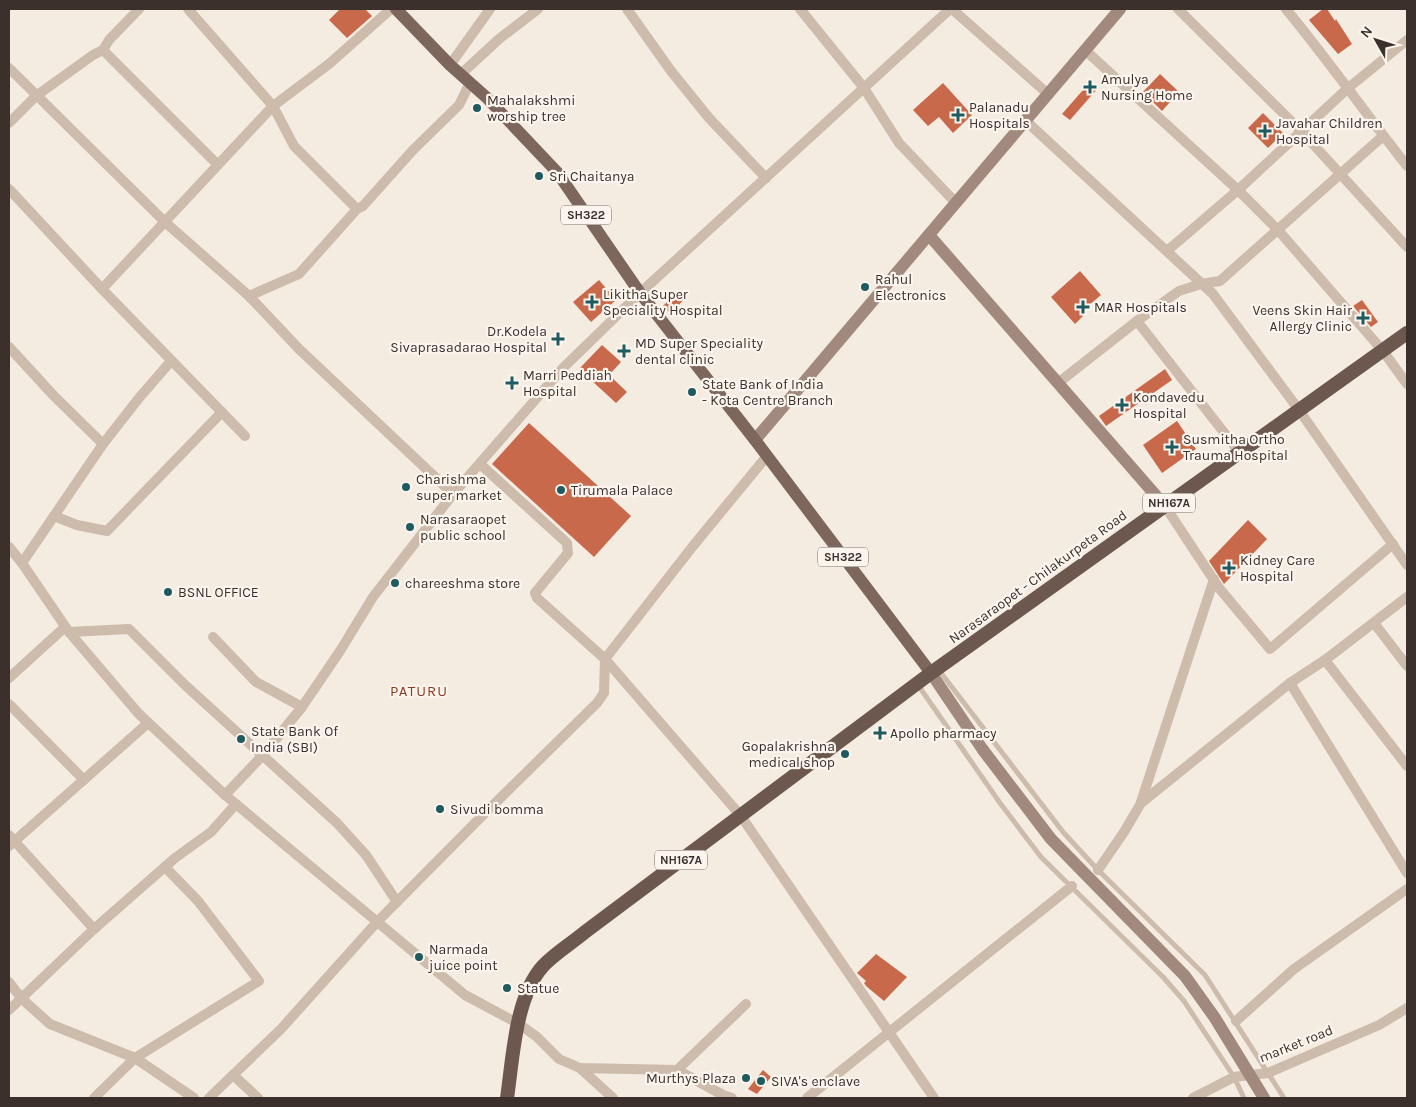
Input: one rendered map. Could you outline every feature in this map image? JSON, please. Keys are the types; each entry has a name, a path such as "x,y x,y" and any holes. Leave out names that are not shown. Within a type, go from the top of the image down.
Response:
{"highway":[{"name":"Narasaraopet - Chilakurpeta Road","path":"934,671 1407,333"},
{"name":"NH167A","path":"507,1098 519,1024 528,990 543,966 585,932 934,671"}],"main road":[{"name":"SH322","path":"396,9 450,64 486,97 557,172 640,293 934,671"},
{"path":"755,440 1120,9"},
{"path":"929,235 1164,506"},
{"path":"934,671 982,750 1051,839 1185,976 1215,1018 1264,1098"}],"street":[{"path":"9,122 36,96 104,50 109,40 139,9"},
{"path":"188,9 273,106 294,146 356,209"},
{"path":"102,289 273,106 328,64 391,9"},
{"path":"450,64 490,9"},
{"path":"249,296 300,274 356,209 363,206 413,150 459,105 466,78 499,39 538,9"},
{"path":"627,9 671,71 708,118 766,178"},
{"path":"800,9 864,88 899,143 956,203"},
{"path":"225,794 263,755 302,707 340,652 373,597 453,494 562,368 640,293 951,9 1048,94"},
{"path":"1178,9 1301,131 1407,247"},
{"path":"1286,9 1324,54 1347,89 1407,166"},
{"path":"1167,251 1238,190 1347,89 1407,40"},
{"path":"104,50 218,165"},
{"path":"1085,50 1238,190 1278,230 1383,351 1407,384"},
{"path":"9,68 165,222 249,296 299,350 453,494"},
{"path":"1026,120 1213,294 1299,410 1407,565"},
{"path":"1058,383 1137,321 1179,292 1201,284 1220,281 1383,136"},
{"path":"9,189 102,289 245,436"},
{"path":"1137,321 1240,453"},
{"path":"9,347 54,396 103,444"},
{"path":"22,563 103,444 171,360"},
{"path":"54,516 77,525 107,531 222,412"},
{"path":"209,1098 281,1029 377,922 597,703 604,693 605,659 692,546 767,456"},
{"path":"480,464 567,543 568,553 535,593 537,598 605,659 741,816 934,1098"},
{"path":"1164,506 1219,588 1270,649 1393,544"},
{"path":"9,547 67,630 138,713 225,794 465,995 519,1024 537,1037 559,1059 580,1068 613,1098"},
{"path":"1098,870 1141,803 1214,580"},
{"path":"1141,803 1290,682 1325,660 1407,597"},
{"path":"1374,623 1407,666"},
{"path":"9,678 67,630 129,629 185,685 343,830 366,855 398,902"},
{"path":"213,637 256,682 302,707"},
{"path":"1325,660 1407,766"},
{"path":"1290,682 1407,873"},
{"path":"9,704 84,780"},
{"path":"94,929 10,841 84,780 148,723"},
{"path":"9,1010 94,929 165,868 211,832 236,804"},
{"path":"94,1098 135,1058 259,981 198,901 165,868"},
{"path":"807,1098 1072,886"},
{"path":"1236,1021 1294,969 1407,889"},
{"path":"9,982 22,998 50,1024 135,1058 194,1098"},
{"path":"677,1070 746,1004"},
{"name":"market road","path":"1194,1098 1234,1078 1268,1073 1379,1025 1407,1008"},
{"path":"580,1068 677,1070 732,1098"},
{"path":"234,1075 258,1098"}],"lane":[{"path":"934,671 1062,832 1205,975 1284,1098"},
{"path":"917,684 1000,803 1041,856 1163,977 1184,1001 1234,1078 1244,1098"}],"building":[{"path":"340,9 365,9 372,16 347,38 329,20"},
{"path":"1323,9 1327,9 1335,21 1336,19 1352,44 1338,54 1309,20"},
{"path":"1160,74 1179,92 1162,111 1143,92"},
{"path":"1090,82 1098,88 1070,120 1062,114"},
{"path":"943,83 972,115 953,133 939,117 928,126 913,110"},
{"path":"1263,113 1283,133 1268,148 1248,128"},
{"path":"1080,271 1101,295 1080,313 1083,316 1075,324 1051,297"},
{"path":"599,280 616,300 591,322 573,302"},
{"path":"679,290 685,298 671,314 663,306"},
{"path":"1362,300 1378,322 1371,327 1353,306"},
{"path":"602,345 621,362 609,375 627,392 616,403 579,369"},
{"path":"1165,369 1172,380 1106,426 1099,416"},
{"path":"1177,421 1196,449 1162,473 1143,445"},
{"name":"Tirumala Palace","path":"529,423 631,516 594,557 492,464"},
{"path":"1248,520 1267,539 1224,584 1209,561"},
{"path":"876,954 907,977 884,1001 866,986 864,983 866,981 857,973"},
{"name":"SIVA's enclave","path":"763,1070 771,1077 757,1094 748,1089"}],"place":[{"name":"Amulya Nursing Home","path":"1090,87"},
{"name":"Mahalakshmi worship tree","path":"477,108"},
{"name":"Palanadu Hospitals","path":"958,115"},
{"name":"Javahar Children Hospital","path":"1265,131"},
{"name":"Sri Chaitanya","path":"539,176"},
{"name":"Rahul Electronics","path":"865,287"},
{"name":"Likitha Super Speciality Hospital","path":"592,302"},
{"name":"MAR Hospitals","path":"1083,307"},
{"name":"Veens Skin Hair Allergy Clinic","path":"1363,318"},
{"name":"Dr.Kodela Sivaprasadarao Hospital","path":"558,339"},
{"name":"MD Super Speciality dental clinic","path":"624,351"},
{"name":"Marri Peddiah Hospital","path":"512,383"},
{"name":"State Bank of India - Kota Centre Branch","path":"692,392"},
{"name":"Kondavedu Hospital","path":"1122,405"},
{"name":"Susmitha Ortho Trauma Hospital","path":"1172,447"},
{"name":"Charishma super market","path":"406,487"},
{"name":"Tirumala Palace","path":"561,490"},
{"name":"Narasaraopet public school","path":"410,527"},
{"name":"Kidney Care Hospital","path":"1229,568"},
{"name":"chareeshma store","path":"395,583"},
{"name":"BSNL OFFICE","path":"168,592"},
{"name":"Apollo pharmacy","path":"880,733"},
{"name":"State Bank Of India (SBI)","path":"241,739"},
{"name":"Gopalakrishna medical shop","path":"845,754"},
{"name":"Sivudi bomma","path":"440,809"},
{"name":"Narmada juice point","path":"419,957"},
{"name":"Statue","path":"507,988"},
{"name":"Murthys Plaza","path":"746,1078"},
{"name":"SIVA's enclave","path":"761,1081"}],"district":[{"name":"PATURU","path":"419,691"}]}
